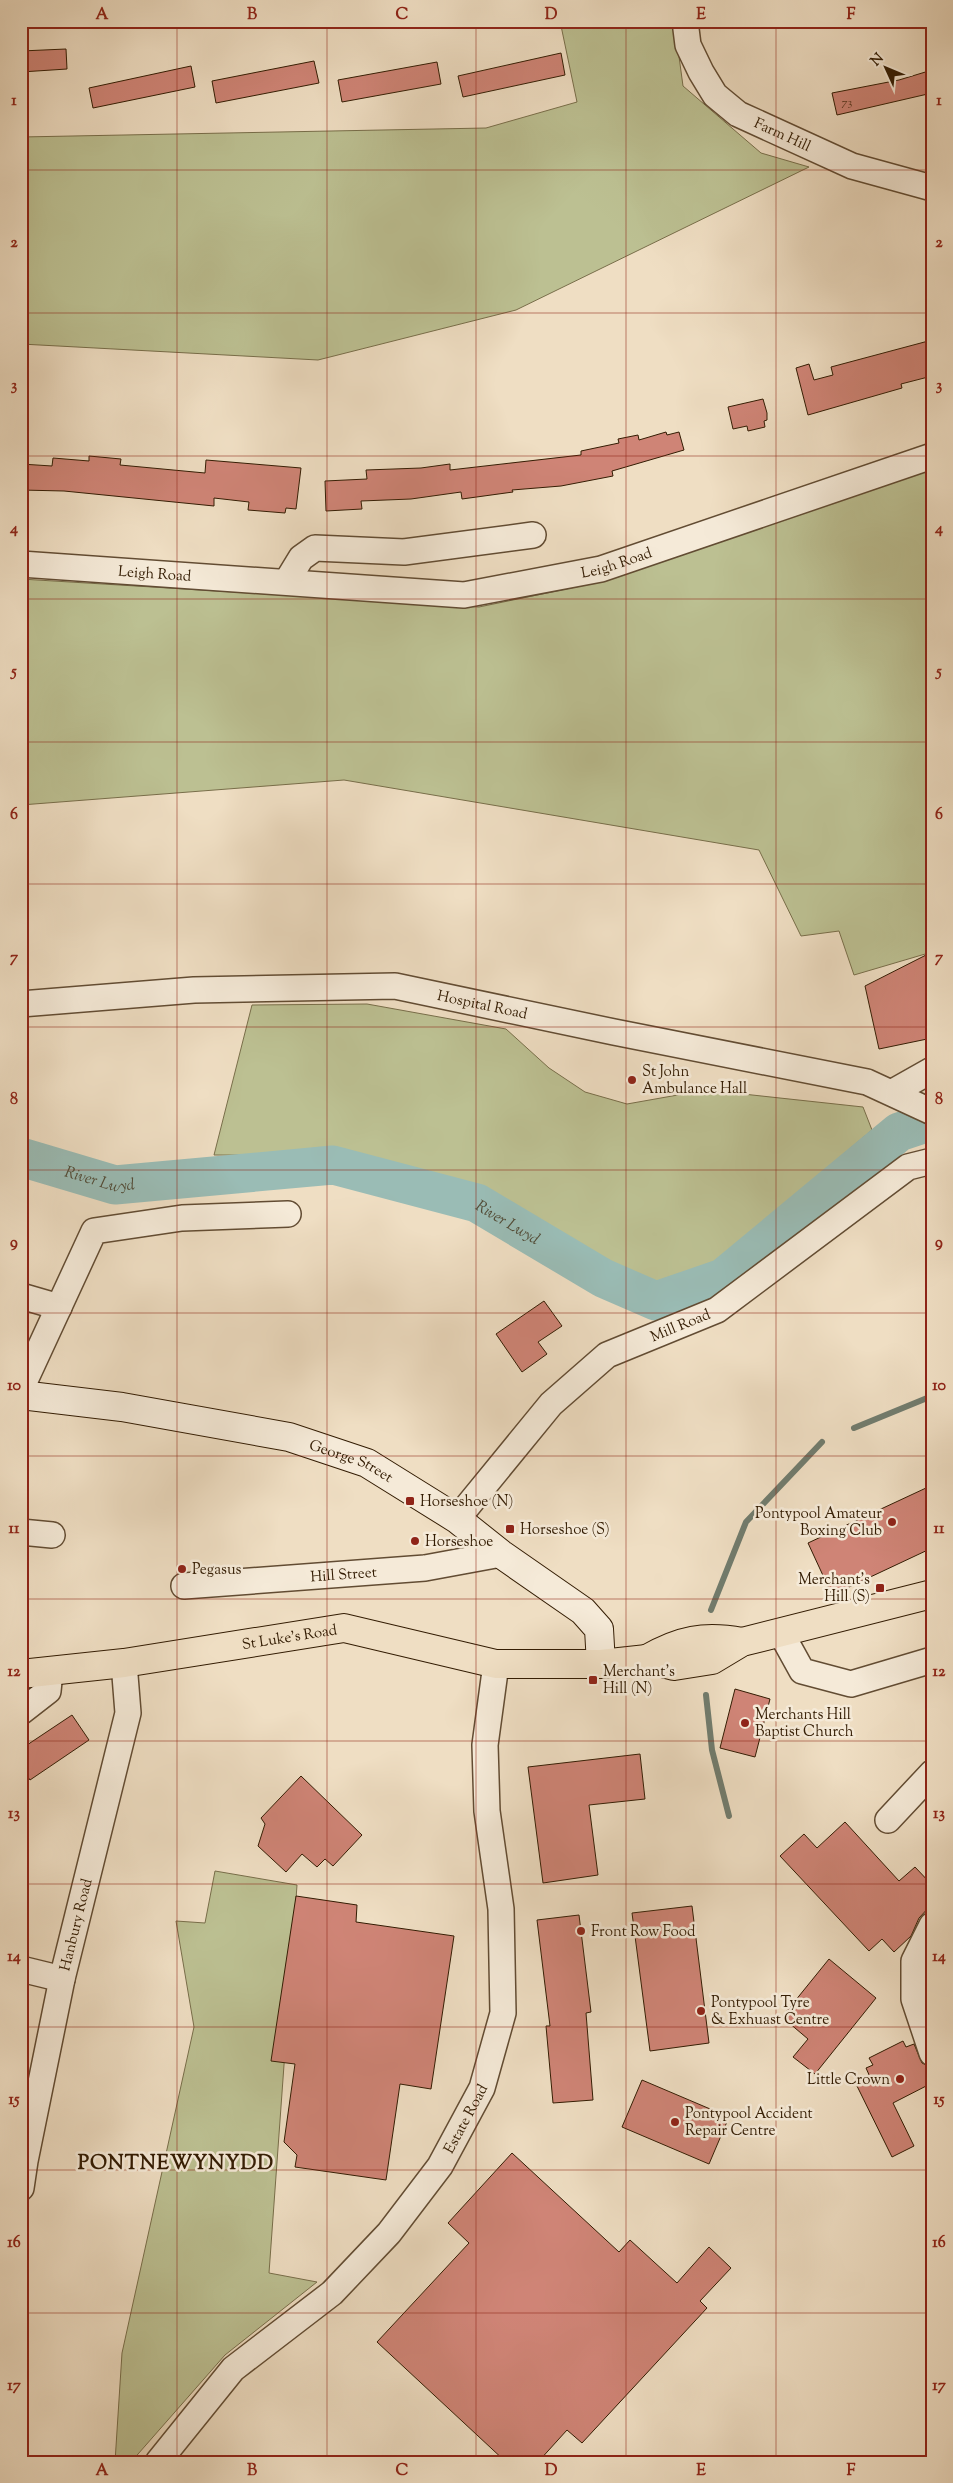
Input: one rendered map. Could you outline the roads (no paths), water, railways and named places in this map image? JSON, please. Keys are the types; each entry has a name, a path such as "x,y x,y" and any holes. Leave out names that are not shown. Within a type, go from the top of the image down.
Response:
{"main road":[{"name":"George Street","path":"21,1395 122,1407 289,1437 367,1463 456,1519 501,1554 583,1611 599,1629 601,1664"},
{"name":"St Luke's Road","path":"21,1674 124,1663 344,1628 496,1664 601,1664 647,1659 674,1666 712,1660 742,1642 932,1594"}],"street":[{"name":"Farm Hill","path":"685,21 688,45 701,72 715,95 738,114 852,166 932,188"},
{"name":"Leigh Road","path":"21,564 287,581 464,595 602,568 932,456"},
{"path":"287,581 301,558 315,548 404,552 533,535"},
{"name":"Hospital Road","path":"21,1004 194,990 395,986 867,1082 901,1096 932,1112"},
{"path":"901,1096 932,1070"},
{"name":"Mill Road","path":"456,1519 551,1404 607,1355 717,1310 908,1167 932,1161"},
{"path":"21,1389 94,1231 182,1218 288,1214"},
{"path":"21,1296 59,1307"},
{"path":"21,1532 52,1535"},
{"name":"Hill Street","path":"184,1586 425,1568 501,1554"},
{"path":"781,1633 802,1671 850,1684 930,1666"},
{"name":"Hanbury Road","path":"21,2188 62,1979 128,1713 124,1663"},
{"name":"Estate Road","path":"158,2462 233,2369 332,2293 389,2233 440,2166 482,2088 504,2013 501,1909 487,1811 485,1745 496,1664"},
{"path":"21,1712 48,1691 50,1671"},
{"path":"888,1820 932,1773"},
{"path":"932,1925 914,1961 914,1999 932,2053"},
{"path":"21,1969 62,1979"}],"waterway":[{"name":"River Lwyd","path":"21,1157 115,1185 333,1165 477,1203 603,1278 656,1301 723,1278 899,1132 932,1121"},
{"path":"854,1428 932,1396"},
{"path":"711,1610 746,1522 822,1442"},
{"path":"706,1695 712,1750 729,1816"}],"place":[{"name":"St John Ambulance Hall","path":"632,1080"},
{"name":"Horseshoe (N)","path":"410,1501"},
{"name":"Pontypool Amateur Boxing Club","path":"892,1522"},
{"name":"Horseshoe (S)","path":"510,1529"},
{"name":"Horseshoe","path":"415,1541"},
{"name":"Pegasus","path":"182,1569"},
{"name":"Merchant's Hill (S)","path":"880,1588"},
{"name":"Merchant's Hill (N)","path":"593,1680"},
{"name":"Merchants Hill Baptist Church","path":"745,1723"},
{"name":"Front Row Food","path":"581,1931"},
{"name":"Pontypool Tyre & Exhuast Centre","path":"701,2011"},
{"name":"Little Crown","path":"900,2079"},
{"name":"Pontypool Accident Repair Centre","path":"675,2122"}],"district":[{"name":"PONTNEWYNYDD","path":"176,2162"}]}
